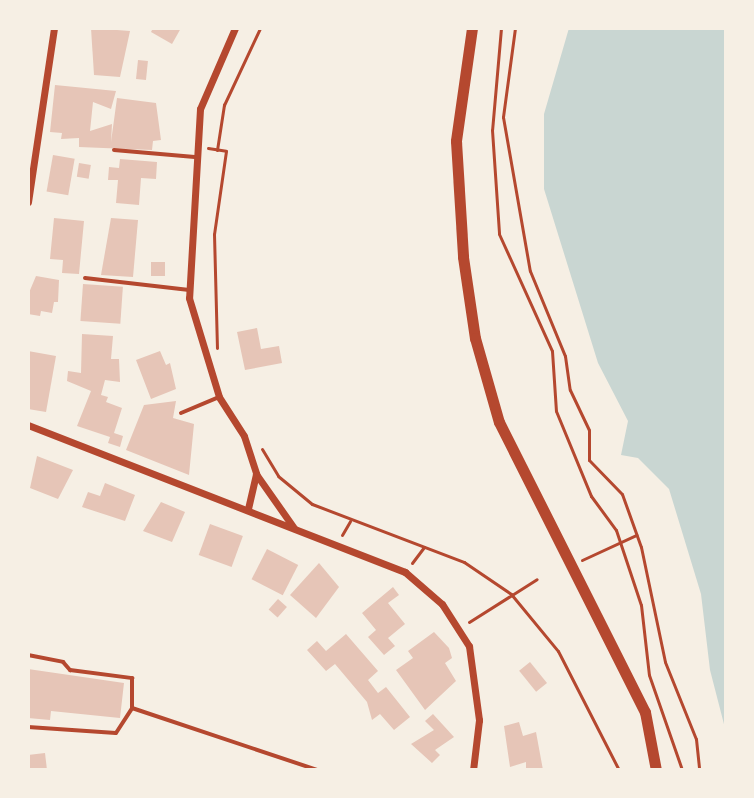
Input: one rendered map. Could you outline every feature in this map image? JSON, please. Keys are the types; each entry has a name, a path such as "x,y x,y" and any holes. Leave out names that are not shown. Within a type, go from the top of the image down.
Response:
{"main road":[{"path":"472,28 456,141 463,257 475,338 499,422 645,712 656,770"}],"street":[{"path":"28,202 54,28"},
{"path":"235,28 209,80 196,152 189,290 219,397 244,436 256,474 273,504 296,530"},
{"path":"28,425 405,572 442,604 469,646 477,680 473,770"},
{"path":"248,510 256,474"}],"lane":[{"path":"114,150 196,152"},
{"path":"85,278 189,290"},
{"path":"181,413 219,397"},
{"path":"28,655 63,662 70,670 132,678 132,708 116,733 28,727"},
{"path":"132,708 317,770"}],"path":[{"path":"217,150 224,105 260,28"},
{"path":"501,28 492,130 499,234 552,351 556,411 591,496 620,541 641,605 649,675 682,770"},
{"path":"515,28 503,117 530,271 565,356 570,390 589,430 589,460 622,494 636,535 665,662 696,739 699,770"},
{"path":"196,152 226,151 214,234 218,362"},
{"path":"258,443 293,491 350,521 464,562 511,594 558,651 619,770"},
{"path":"336,544 350,521"},
{"path":"582,560 636,535"},
{"path":"405,572 424,547"},
{"path":"459,628 537,579"}],"shaded area":[{"path":"569,28 726,28 726,732 710,670 701,594 669,489 638,458 621,455 628,421 598,363 544,189 544,114"}],"building":[{"path":"91,28 130,31 120,77 94,75"},
{"path":"153,28 181,28 172,44 151,32"},
{"path":"138,60 148,61 146,80 136,79"},
{"path":"55,85 116,91 111,109 93,102 90,131 112,124 111,142 117,98 156,103 161,140 153,141 152,150 79,147 79,138 61,139 62,133 50,132"},
{"path":"53,155 75,159 68,195 47,191"},
{"path":"120,159 157,162 156,179 141,178 139,205 116,203 118,180 108,180 109,167 119,168"},
{"path":"79,163 91,165 89,179 77,177"},
{"path":"54,218 84,221 79,274 62,273 63,260 50,259"},
{"path":"111,218 138,220 133,277 101,275"},
{"path":"151,262 165,262 165,276 151,276"},
{"path":"36,276 59,280 58,302 54,302 52,313 41,311 40,316 28,314 28,295"},
{"path":"83,284 123,287 120,324 80,321"},
{"path":"257,328 261,349 279,346 282,363 245,370 237,332"},
{"path":"82,334 113,336 111,359 119,359 120,382 105,380 101,395 108,397 106,402 122,408 114,433 123,436 120,447 108,443 110,437 77,426 91,391 67,381 68,371 81,373"},
{"path":"28,351 56,356 46,412 28,409"},
{"path":"160,351 166,365 170,363 176,389 151,399 136,360"},
{"path":"176,401 173,418 194,424 189,475 126,450 144,405"},
{"path":"37,456 73,470 58,499 30,488"},
{"path":"105,483 135,495 125,521 82,507 88,492 100,496"},
{"path":"161,502 185,512 172,542 143,531"},
{"path":"210,524 243,536 232,567 199,555"},
{"path":"267,549 298,565 283,595 252,579"},
{"path":"319,563 339,587 316,618 290,595"},
{"path":"393,587 399,595 388,603 405,624 388,638 395,646 384,655 368,637 376,630 362,613"},
{"path":"278,599 287,607 278,617 269,609"},
{"path":"434,632 449,648 452,658 445,663 456,681 425,710 396,670 413,658 408,651"},
{"path":"346,634 378,671 368,680 378,693 386,687 410,717 394,730 380,714 372,720 367,702 335,664 326,671 307,650 317,641 326,651"},
{"path":"530,662 547,683 536,692 519,671"},
{"path":"28,669 124,683 120,718 51,711 50,720 28,718"},
{"path":"433,714 454,737 435,750 440,755 432,763 411,744 434,730 425,721"},
{"path":"519,722 523,736 536,732 543,770 526,770 526,762 510,767 504,726"},
{"path":"45,753 47,770 28,770 28,755"}]}
